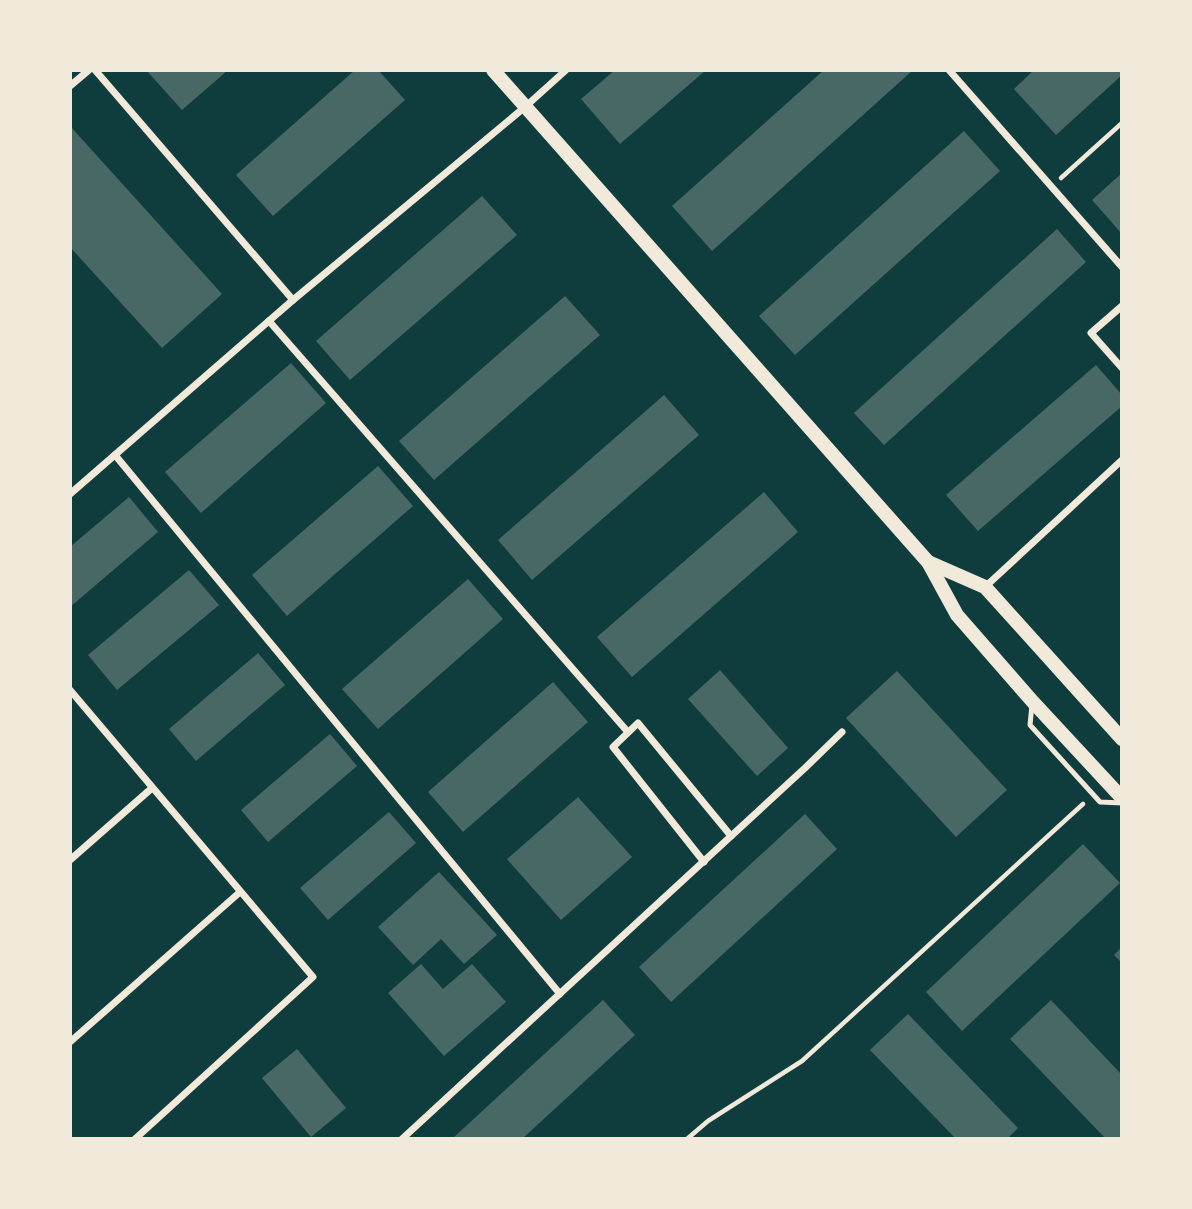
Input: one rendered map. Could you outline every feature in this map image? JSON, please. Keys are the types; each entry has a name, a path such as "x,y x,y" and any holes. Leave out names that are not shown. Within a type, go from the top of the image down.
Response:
{"main road":[{"path":"493,70 928,562 957,615 1122,800"},
{"path":"928,562 985,587 1122,739"}],"street":[{"path":"70,86 89,70"},
{"path":"95,70 293,300"},
{"path":"70,495 293,300 566,70"},
{"path":"949,70 1122,267"},
{"path":"1122,306 1091,333 1122,368"},
{"path":"269,321 627,731"},
{"path":"115,455 560,994"},
{"path":"985,587 1122,460"},
{"path":"70,690 313,977 135,1139"},
{"path":"704,862 613,747 627,731 638,723 731,836"},
{"path":"402,1139 842,732"},
{"path":"70,860 152,788"},
{"path":"70,1042 240,892"}],"lane":[{"path":"1033,702 1030,726 1100,802 1122,800"}],"path":[{"path":"1052,186 1122,123"},
{"path":"687,1139 708,1121 802,1061 1083,803 1100,802"}],"building":[{"path":"146,70 228,70 182,110"},
{"path":"355,70 378,70 405,100 273,216 236,175"},
{"path":"615,70 706,70 620,144 581,99"},
{"path":"824,70 913,70 712,251 672,206"},
{"path":"1034,70 1122,70 1122,75 1056,135 1014,89"},
{"path":"70,126 222,294 162,348 70,247"},
{"path":"964,131 1000,171 795,355 759,316"},
{"path":"1122,173 1122,234 1092,200"},
{"path":"482,196 517,235 350,380 316,341"},
{"path":"1057,229 1086,262 884,445 854,413"},
{"path":"565,296 600,335 434,480 399,441"},
{"path":"291,363 326,403 201,513 165,472"},
{"path":"1096,365 1122,395 1122,406 978,531 946,495"},
{"path":"664,395 699,435 532,580 498,540"},
{"path":"378,466 413,506 287,616 252,575"},
{"path":"764,492 798,532 632,677 597,637"},
{"path":"129,497 158,532 70,607 70,547"},
{"path":"189,570 219,605 117,690 88,655"},
{"path":"468,579 503,619 378,729 342,689"},
{"path":"258,653 285,685 196,761 169,729"},
{"path":"720,670 788,748 757,776 688,699"},
{"path":"897,671 1007,790 956,837 846,718"},
{"path":"553,682 588,722 463,832 428,792"},
{"path":"330,734 357,766 268,842 241,810"},
{"path":"578,797 632,857 561,920 507,859"},
{"path":"389,812 416,843 328,920 300,888"},
{"path":"805,814 837,849 671,1002 639,967"},
{"path":"1083,844 1120,883 962,1031 926,992"},
{"path":"439,872 497,935 464,964 441,939 413,965 378,927"},
{"path":"1122,947 1122,963 1114,955"},
{"path":"421,964 443,989 472,964 506,1002 444,1056 388,993"},
{"path":"603,1000 635,1035 522,1139 452,1139"},
{"path":"1051,1000 1122,1075 1122,1139 1106,1139 1010,1039"},
{"path":"908,1014 1018,1128 1007,1139 956,1139 870,1050"},
{"path":"297,1049 346,1108 311,1137 262,1078"}]}
